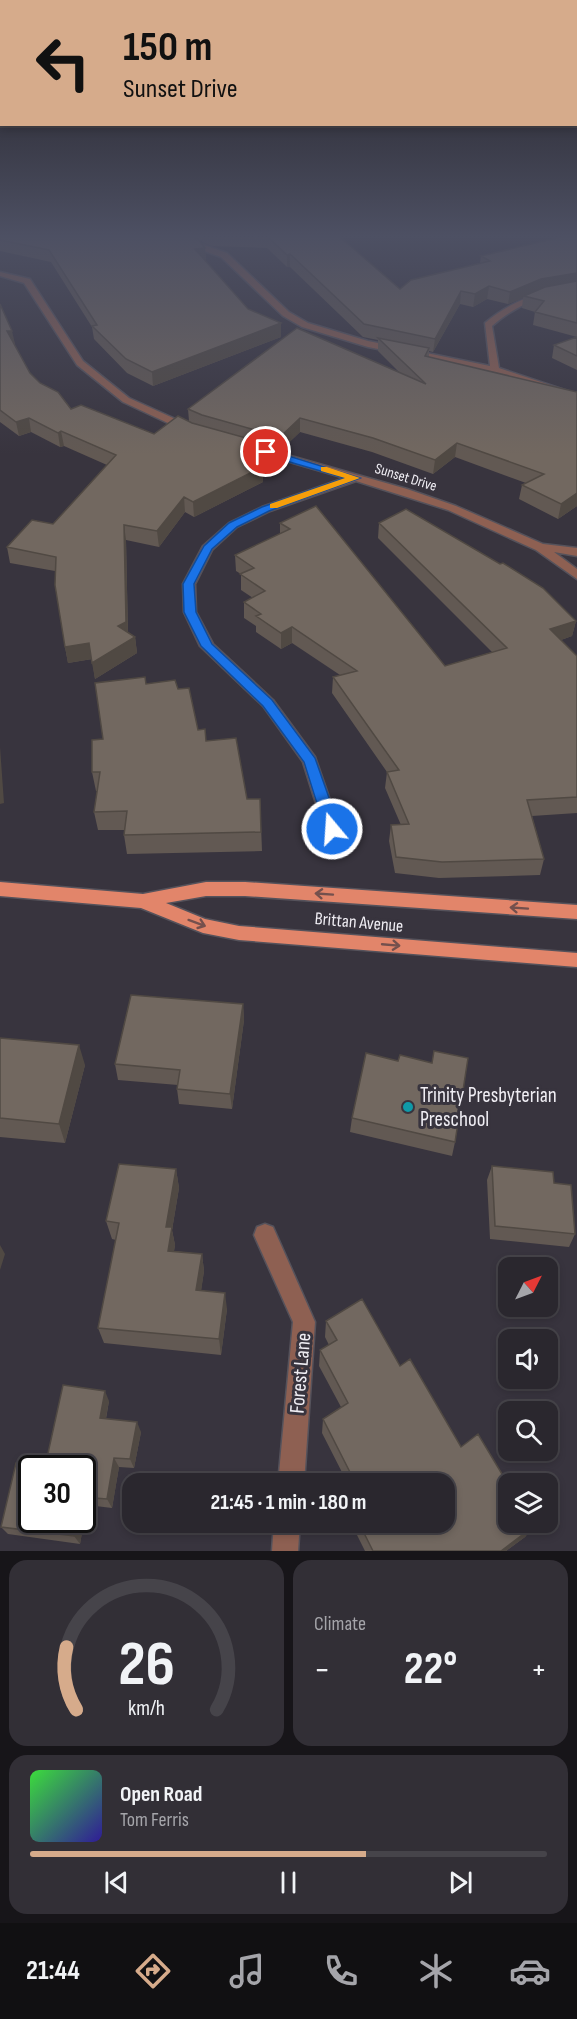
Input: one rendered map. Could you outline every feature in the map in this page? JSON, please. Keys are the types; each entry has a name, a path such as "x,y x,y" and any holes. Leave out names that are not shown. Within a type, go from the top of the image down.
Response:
{"main road":[{"name":"Brittan Avenue","path":"0,889 143,901 206,889 245,889 577,912"},
{"name":"Brittan Avenue","path":"143,901 203,926 239,933 577,960"}],"street":[{"path":"45,309 80,363 126,400 198,433"},
{"path":"281,309 305,325 333,335 495,370 577,396"},
{"path":"495,370 488,325 504,309"},
{"name":"Sunset Drive","path":"243,446 452,508 540,547 577,552"},
{"path":"332,829 310,761 268,703 207,646 190,612 189,584 207,548 233,525 266,509 355,478"},
{"path":"540,547 577,575"},
{"name":"Forest Lane","path":"265,1235 304,1322 292,1473"},
{"path":"285,1551 286,1533"}],"building":[{"path":"0,309 2,309 12,331 7,331 30,373 40,383 58,392 71,409 81,405 154,434 178,416 192,423 271,445 250,464 262,467 193,502 184,497 157,531 124,525 126,622 118,626 135,637 92,663 89,643 65,647 55,585 56,557 7,547 32,520 53,524 116,455 61,431 58,433 29,418 16,422 0,410"},
{"path":"87,309 249,309 281,323 152,372 126,359 92,326 97,325"},
{"path":"349,309 451,309 435,339 364,324"},
{"path":"537,309 577,309 577,323 535,312"},
{"path":"297,328 426,384 378,338 429,348 425,356 577,392 577,493 561,504 522,485 544,474 457,443 435,460 373,438 300,418 280,437 188,409"},
{"path":"577,337 577,356 554,345"},
{"path":"316,506 445,666 507,648 379,523 406,509 543,588 576,621 550,629 577,656 577,797 527,800 544,859 442,862 396,857 391,825 409,824 387,772 399,770 333,677 357,671 292,627 281,633 256,616 261,614 244,602 265,591 240,574 254,568 235,555 290,529 280,523"},
{"path":"145,677 146,684 175,680 178,689 189,688 198,730 205,729 206,741 236,738 247,799 260,799 261,832 124,835 127,811 94,812 100,772 92,772 92,740 103,739 95,683"},
{"path":"131,995 243,1004 230,1094 177,1089 180,1070 115,1064"},
{"path":"0,1038 79,1045 59,1124 0,1118"},
{"name":"Trinity Presbyterian Preschool","path":"434,1051 468,1058 455,1142 352,1118 366,1053 398,1061 400,1055 432,1063"},
{"path":"119,1164 176,1169 166,1227 172,1227 168,1251 202,1254 196,1290 225,1293 219,1339 98,1328 119,1223 106,1221"},
{"path":"492,1166 553,1172 554,1183 571,1185 575,1234 495,1226"},
{"path":"362,1299 400,1366 410,1359 461,1447 478,1434 501,1473 498,1473 498,1533 525,1533 501,1551 373,1551 364,1533 455,1533 455,1473 350,1473 323,1419 348,1403 320,1350 337,1340 326,1321"},
{"path":"63,1385 105,1391 100,1418 137,1422 130,1459 114,1458 107,1499 96,1498 96,1455 48,1455"},
{"path":"16,1463 18,1463 18,1529 1,1527"},
{"path":"50,1533 75,1533 74,1536"}],"slow traffic":[{"path":"274,506 355,478 324,469"}],"place":[{"name":"Trinity Presbyterian Preschool","path":"408,1107"}],"route":[{"path":"266,452 355,478 266,509 233,525 207,548 189,584 190,612 207,646 268,703 310,761 332,829"}]}
